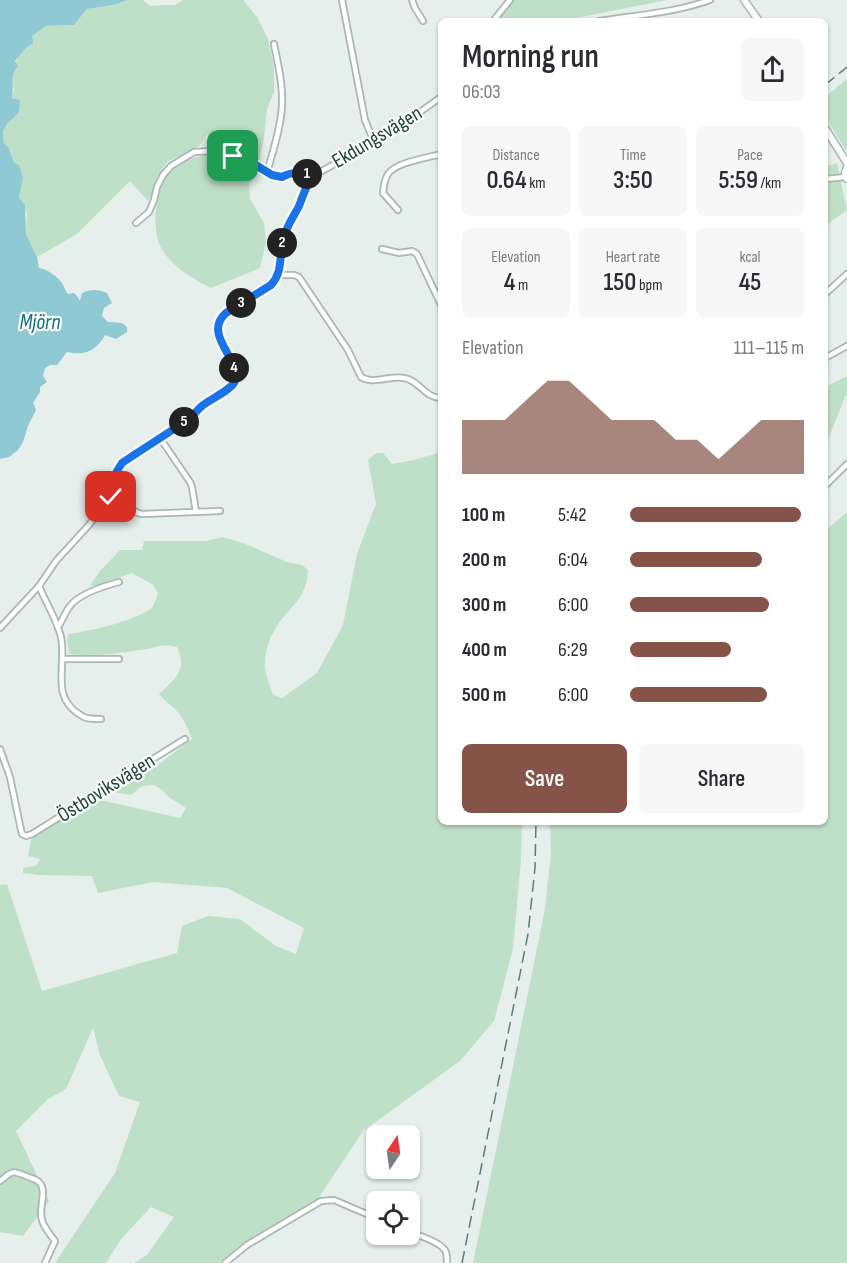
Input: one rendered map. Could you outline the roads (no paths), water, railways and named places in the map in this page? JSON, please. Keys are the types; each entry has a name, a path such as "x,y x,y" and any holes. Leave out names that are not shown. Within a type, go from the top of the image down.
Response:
{"street":[{"path":"342,0 365,120 374,142"},
{"path":"412,0 423,21"},
{"path":"495,18 510,0"},
{"path":"628,18 657,15 710,0"},
{"path":"744,0 757,18"},
{"path":"267,172 278,134 282,104 274,44"},
{"name":"Ekdungsvägen","path":"313,176 395,130 438,99"},
{"path":"828,133 847,165 844,173 846,178 828,179"},
{"path":"0,628 39,586 56,561 111,497 119,466 190,418 202,405 235,382 236,371 219,335 218,325 226,313 277,279 283,238 313,176 300,173 282,177 272,175 249,161 233,156 210,151 194,152 171,166 163,175 149,212 136,223"},
{"name":"Ekdungsvägen","path":"398,210 383,193 384,181 389,172 404,164 438,155"},
{"path":"382,249 399,253 412,251 417,254 438,299"},
{"path":"279,274 299,277 348,350 361,377 373,380 404,378 433,397 438,398"},
{"path":"828,291 847,274"},
{"path":"828,356 847,346"},
{"path":"160,438 190,482 196,512"},
{"path":"828,483 847,464"},
{"path":"111,497 142,514 220,511"},
{"path":"58,627 72,603 101,587 119,582"},
{"path":"39,586 58,627 63,649 61,681 65,701 72,710 86,718 101,719"},
{"path":"0,618 6,621"},
{"path":"63,659 119,659"},
{"name":"Östboviksvägen","path":"0,749 10,777 22,834 26,836 94,797 185,739"},
{"path":"0,1181 11,1172 16,1172 38,1181 42,1188 43,1197 40,1210 42,1220 55,1241 45,1263"},
{"path":"225,1263 247,1245 321,1201 334,1200 366,1214"},
{"path":"420,1236 443,1247 447,1263"}],"water":[{"name":"Mjörn","path":"0,0 128,0 87,9 74,25 46,26 32,36 33,43 15,61 18,66 13,77 12,98 20,100 19,112 3,131 4,143 9,148 14,163 19,165 23,178 19,198 25,205 26,234 37,257 39,268 56,276 68,294 74,293 80,301 82,293 88,291 98,290 107,293 112,303 104,308 102,316 108,322 122,323 127,327 127,332 116,339 105,335 98,345 89,351 85,353 67,352 57,365 45,368 43,376 47,382 40,387 40,392 33,403 36,410 23,442 18,450 9,457 0,459"}],"railway":[{"path":"828,83 847,67"},
{"path":"462,1263 528,934 535,868 536,825"}]}
